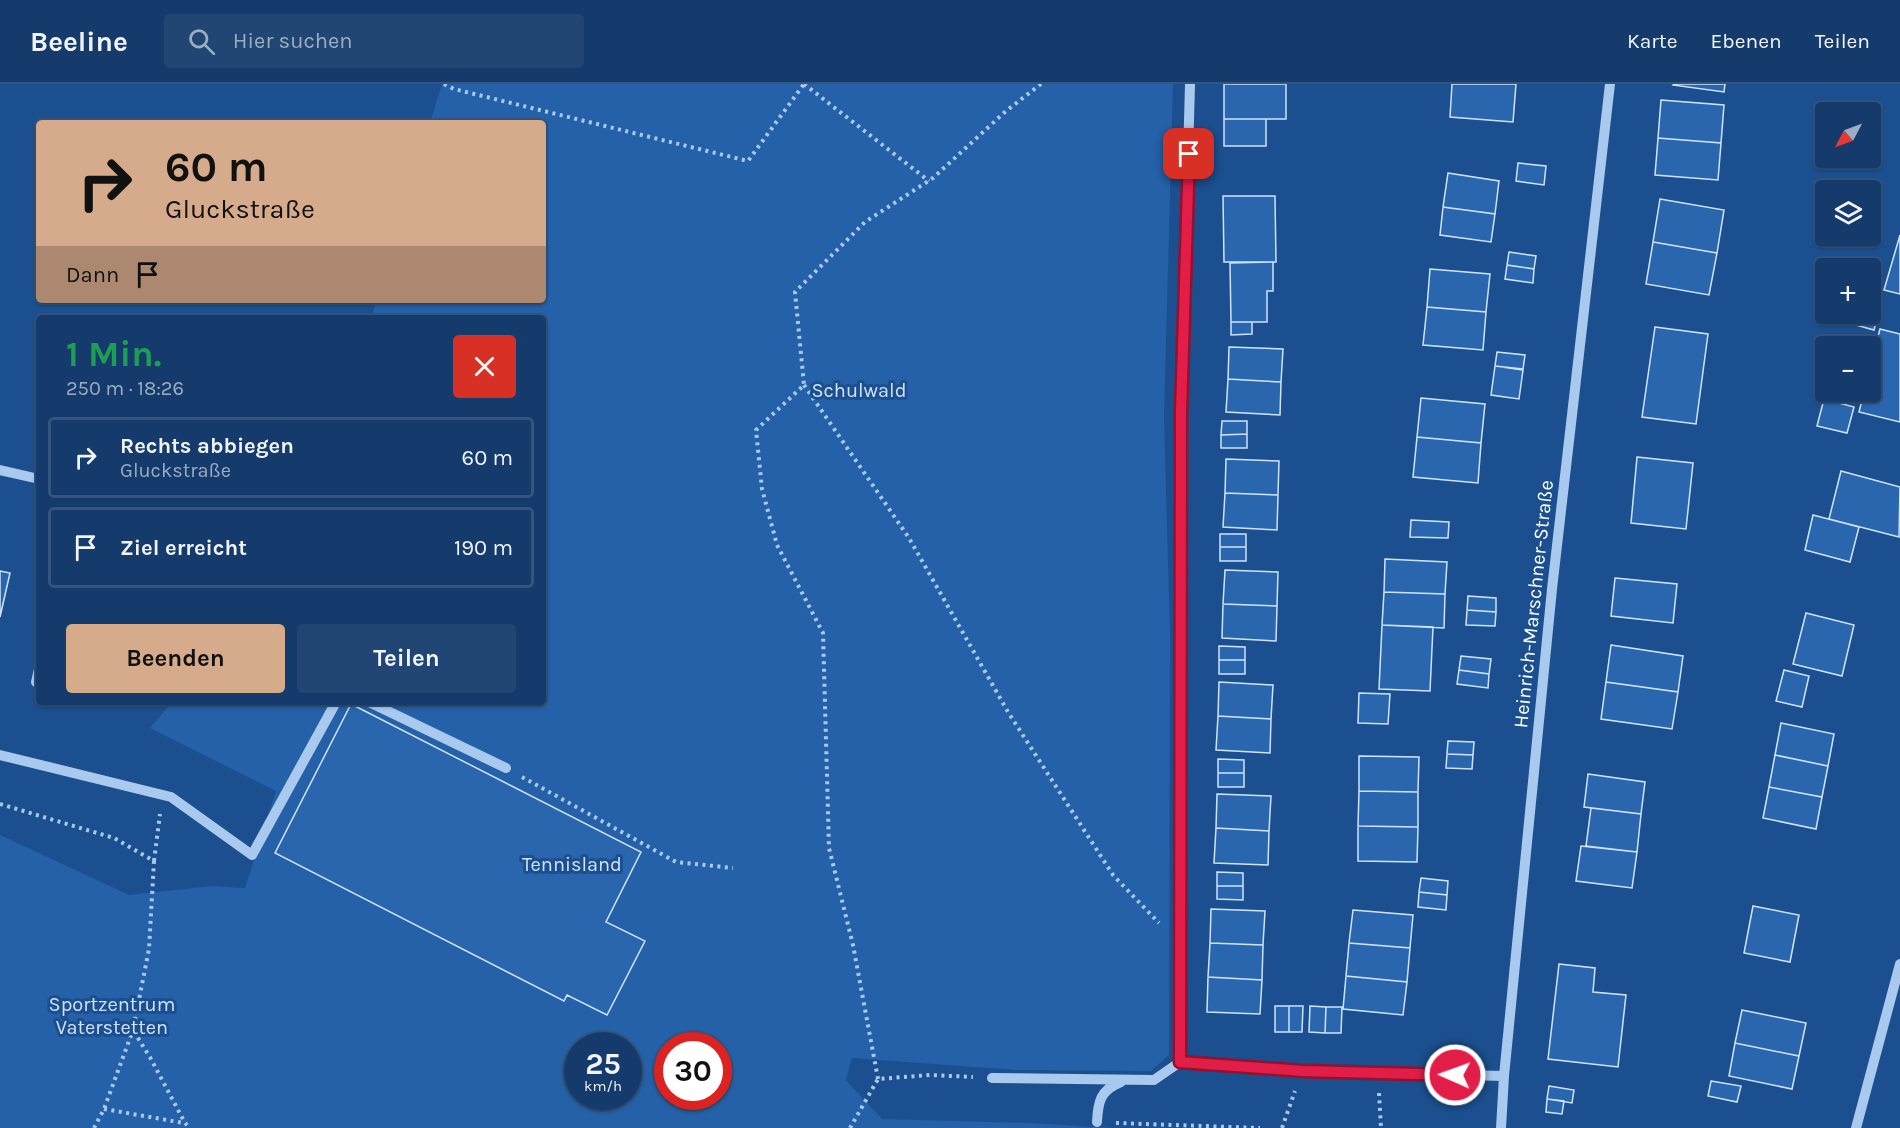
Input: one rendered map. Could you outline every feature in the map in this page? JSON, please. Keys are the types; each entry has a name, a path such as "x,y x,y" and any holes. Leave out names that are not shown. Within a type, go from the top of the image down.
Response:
{"street":[{"path":"1180,1062 1181,412 1190,84"},
{"name":"Heinrich-Marschner-Straße","path":"1501,1128 1503,1076 1552,589 1610,84"},
{"path":"0,470 36,478"},
{"path":"0,754 171,797 252,855 334,705"},
{"path":"375,705 506,768"},
{"path":"1856,1128 1900,964"},
{"path":"992,1078 1154,1080 1180,1062 1303,1071 1503,1076"},
{"path":"1097,1122 1098,1106 1102,1096 1111,1086 1127,1080"}],"path":[{"path":"444,84 454,89 748,161 804,84 929,181"},
{"path":"1041,84 1006,111 929,181 865,222 795,292 804,385 909,538 1008,712 1113,875 1180,946"},
{"path":"804,385 756,429 762,489 777,545 823,633 829,848 853,945 878,1079 850,1128"},
{"path":"506,768 676,862 733,868"},
{"path":"94,1128 104,1109 133,1030 149,950 154,861 163,796"},
{"path":"0,804 114,838 154,861"},
{"path":"133,1030 185,1123 190,1128"},
{"path":"1282,1128 1303,1071"},
{"path":"878,1079 930,1076 992,1078"},
{"path":"1379,1092 1381,1128"},
{"path":"104,1109 185,1123"},
{"path":"1097,1122 1260,1128"}],"green space":[{"name":"Schulwald","path":"442,84 1173,84 1164,416 1170,635 1169,1055 1151,1071 1015,1070 852,1058 846,1080 882,1119 1030,1123 1111,1128 0,1128 0,835 129,895 212,886 245,888 276,791 150,728 169,705 546,705 546,315 372,315 376,303 546,303 546,120 431,120"}],"building":[{"path":"1224,84 1286,84 1286,119 1224,119"},
{"path":"1452,84 1516,84 1513,122 1450,117"},
{"path":"1674,84 1725,84 1724,92"},
{"path":"1661,100 1724,105 1721,143 1658,138"},
{"path":"1224,119 1266,119 1266,146 1224,146"},
{"path":"1658,138 1721,143 1718,180 1655,175"},
{"path":"1518,163 1546,166 1544,185 1516,181"},
{"path":"1448,173 1499,181 1495,214 1443,207"},
{"path":"1223,196 1275,196 1276,262 1224,262"},
{"path":"1660,199 1724,210 1717,253 1653,242"},
{"path":"1443,207 1495,214 1491,242 1440,235"},
{"path":"1900,235 1900,294 1884,290"},
{"path":"1653,242 1717,253 1709,295 1646,284"},
{"path":"1509,252 1536,256 1534,269 1507,265"},
{"path":"1273,262 1273,291 1267,291 1267,322 1231,322 1230,263"},
{"path":"1507,265 1534,269 1533,283 1505,279"},
{"path":"1430,269 1490,274 1486,312 1427,307"},
{"path":"1427,307 1486,312 1483,350 1423,345"},
{"path":"1231,322 1252,322 1252,334 1231,335"},
{"path":"1852,324 1876,324 1874,330"},
{"path":"1655,327 1708,334 1696,424 1642,417"},
{"path":"1880,329 1900,334 1900,422 1859,412 1862,402 1881,402 1881,336 1878,336"},
{"path":"1229,347 1283,349 1281,382 1228,379"},
{"path":"1497,352 1525,355 1523,369 1495,366"},
{"path":"1495,366 1523,370 1519,399 1491,395"},
{"path":"1228,379 1281,382 1280,415 1226,412"},
{"path":"1421,398 1485,404 1481,443 1417,437"},
{"path":"1823,402 1835,402 1854,407 1847,433 1817,426"},
{"path":"1222,421 1247,421 1247,434 1221,435"},
{"path":"1247,434 1247,448 1221,448 1221,435"},
{"path":"1417,437 1481,443 1478,483 1413,477"},
{"path":"1637,457 1693,463 1686,529 1631,523"},
{"path":"1226,459 1279,461 1278,495 1225,493"},
{"path":"1841,471 1900,487 1899,537 1829,519"},
{"path":"1225,493 1278,495 1277,530 1223,527"},
{"path":"1813,515 1859,527 1850,562 1805,550"},
{"path":"1411,520 1449,522 1448,538 1410,537"},
{"path":"1220,534 1246,534 1246,547 1220,547"},
{"path":"1220,547 1246,547 1246,561 1220,561"},
{"path":"1385,559 1447,562 1445,594 1384,592"},
{"path":"1225,570 1278,572 1277,606 1223,604"},
{"path":"0,571 10,573 0,617"},
{"path":"1615,578 1677,584 1673,623 1611,616"},
{"path":"1384,592 1445,594 1444,628 1382,625"},
{"path":"1468,596 1496,598 1496,612 1467,610"},
{"path":"1223,604 1277,606 1276,641 1222,638"},
{"path":"1467,610 1496,612 1495,626 1466,625"},
{"path":"1806,613 1854,625 1842,676 1793,664"},
{"path":"1382,625 1433,627 1430,691 1379,689"},
{"path":"1611,645 1683,656 1678,692 1606,682"},
{"path":"1219,646 1245,647 1245,660 1219,660"},
{"path":"1461,656 1491,659 1489,674 1459,670"},
{"path":"1219,660 1245,660 1245,674 1219,674"},
{"path":"1459,670 1489,674 1488,688 1457,684"},
{"path":"1784,670 1809,676 1802,707 1776,701"},
{"path":"1219,682 1273,685 1271,719 1218,716"},
{"path":"1606,682 1678,692 1672,729 1601,719"},
{"path":"1359,693 1390,694 1388,724 1358,723"},
{"path":"350,705 353,705 641,852 606,922 645,941 607,1015 567,995 564,1001 275,853"},
{"path":"1218,716 1271,719 1270,753 1216,750"},
{"path":"1781,723 1834,734 1828,766 1775,755"},
{"path":"1448,741 1474,742 1473,755 1447,754"},
{"path":"1447,754 1473,755 1472,769 1446,768"},
{"path":"1775,755 1828,766 1822,797 1769,787"},
{"path":"1359,756 1419,757 1418,792 1359,791"},
{"path":"1218,759 1244,760 1244,773 1218,773"},
{"path":"1218,773 1244,773 1244,787 1218,787"},
{"path":"1588,774 1645,782 1641,814 1584,807"},
{"path":"1769,787 1822,797 1816,829 1763,818"},
{"path":"1359,791 1418,792 1418,827 1358,826"},
{"path":"1217,794 1271,796 1269,831 1216,828"},
{"path":"1591,808 1641,814 1637,852 1586,846"},
{"path":"1358,826 1418,827 1417,862 1358,861"},
{"path":"1216,828 1269,831 1268,865 1214,863"},
{"path":"1581,846 1637,852 1632,888 1576,881"},
{"path":"1217,872 1243,873 1243,886 1217,886"},
{"path":"1421,878 1448,881 1447,895 1419,892"},
{"path":"1217,886 1243,886 1243,900 1217,899"},
{"path":"1419,892 1447,895 1446,910 1418,907"},
{"path":"1753,906 1799,915 1790,962 1744,953"},
{"path":"1211,909 1265,911 1263,945 1210,943"},
{"path":"1353,910 1413,915 1410,948 1349,943"},
{"path":"1210,943 1263,945 1262,980 1208,977"},
{"path":"1349,943 1410,948 1407,982 1346,976"},
{"path":"1559,964 1595,968 1593,992 1626,995 1618,1067 1548,1059"},
{"path":"1346,976 1407,982 1403,1015 1343,1009"},
{"path":"1208,977 1262,980 1260,1014 1207,1012"},
{"path":"1275,1006 1289,1006 1289,1032 1275,1032"},
{"path":"1289,1006 1303,1006 1302,1032 1289,1032"},
{"path":"1310,1006 1326,1007 1325,1033 1309,1032"},
{"path":"1326,1007 1342,1007 1341,1033 1325,1033"},
{"path":"1742,1010 1806,1023 1799,1056 1735,1043"},
{"path":"1735,1043 1799,1056 1792,1089 1729,1076"},
{"path":"1711,1081 1741,1086 1737,1102 1708,1096"},
{"path":"1549,1086 1574,1090 1572,1103 1547,1099"},
{"path":"1547,1099 1564,1101 1562,1114 1546,1112"}],"route":[{"path":"1189,154 1181,412 1180,1062 1303,1071 1455,1075"}],"park label":[{"name":"Tennisland","path":"572,864"},
{"name":"Sportzentrum Vaterstetten","path":"112,1016"}]}
